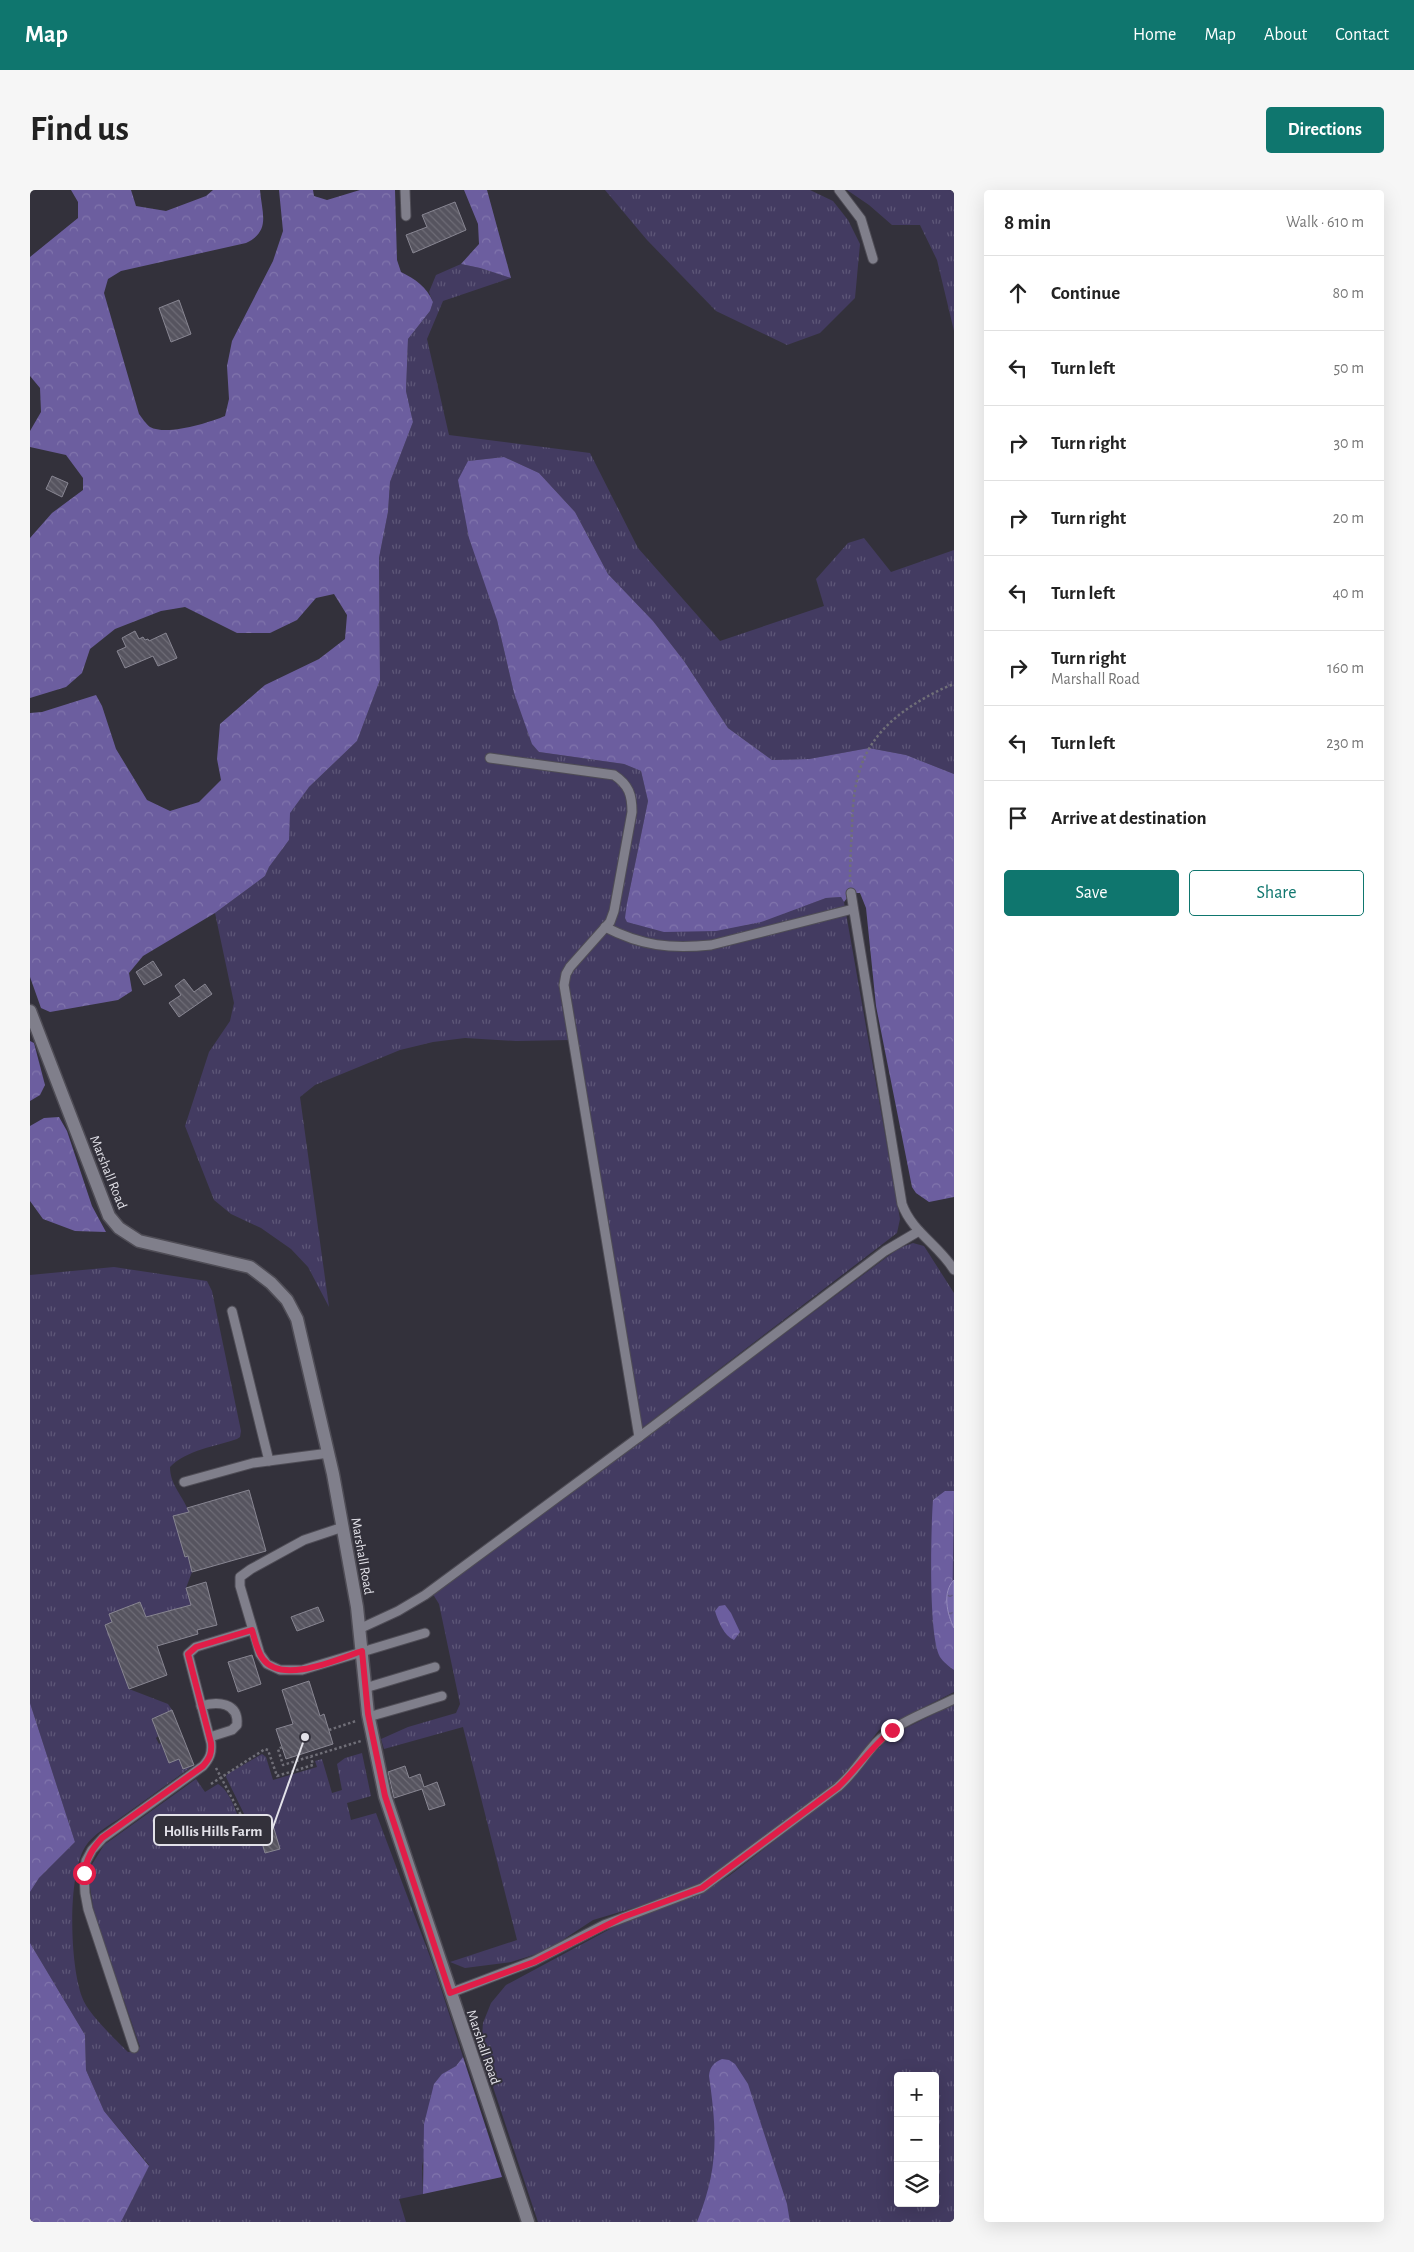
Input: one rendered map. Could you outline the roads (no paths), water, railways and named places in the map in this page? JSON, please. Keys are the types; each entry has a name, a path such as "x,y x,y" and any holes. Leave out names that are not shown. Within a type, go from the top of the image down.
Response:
{"street":[{"name":"Marshall Road","path":"30,1011 109,1216 119,1228 139,1240 250,1267 271,1282 288,1300 298,1319 329,1453 343,1526 362,1651 368,1717 385,1796 528,2222"}],"lane":[{"path":"405,190 406,216"},
{"path":"839,190 861,219 873,259"},
{"path":"490,758 614,775 625,784 632,799 632,812 619,893 610,922 570,966 564,985 639,1437"},
{"path":"851,893 901,1199 910,1220 938,1248 954,1270"},
{"path":"606,927 653,946 688,947 711,945 740,939 853,909"},
{"path":"359,1629 398,1611 425,1595 639,1437 885,1251 919,1231"},
{"path":"232,1311 269,1461"},
{"path":"184,1482 226,1469 329,1453"},
{"path":"343,1526 304,1540 240,1577 240,1586 252,1630 263,1660 267,1664 282,1670 302,1670 425,1633"},
{"path":"134,2048 88,1909 84,1873 86,1861 102,1838 203,1766 210,1759 212,1752 210,1737 188,1654 196,1647 252,1630"},
{"path":"365,1688 435,1667"},
{"path":"368,1717 442,1696"},
{"path":"450,1993 534,1962 623,1917 702,1888 838,1787 850,1776 877,1743 892,1730 954,1699"},
{"path":"201,1706 222,1702 235,1712 238,1719 237,1725 232,1730 210,1737"}],"water":[{"path":"954,1580 954,1628 949,1616 947,1597 950,1585"}],"place":[{"name":"Hollis Hills Farm","path":"305,1737"}]}
